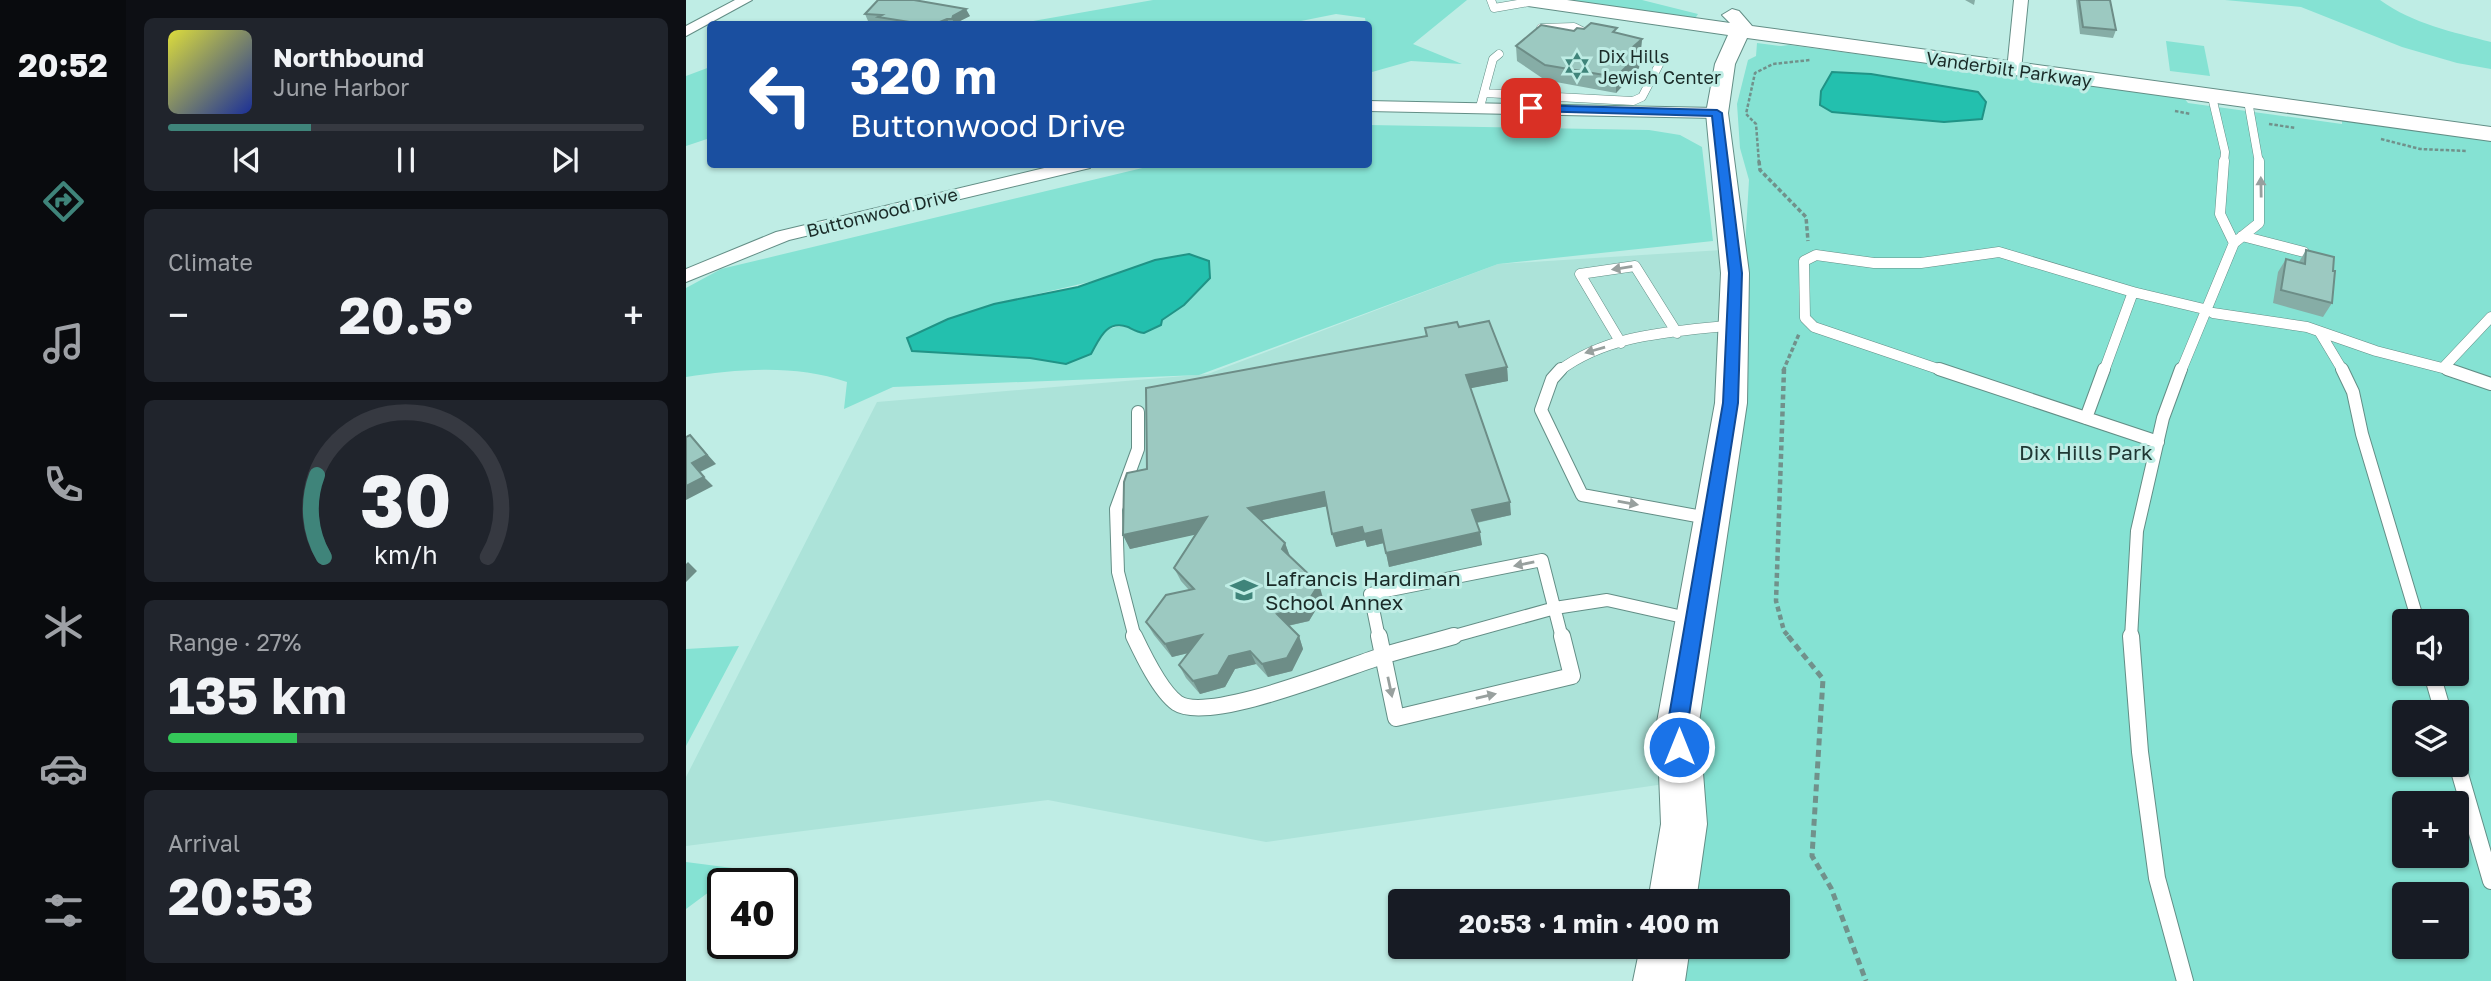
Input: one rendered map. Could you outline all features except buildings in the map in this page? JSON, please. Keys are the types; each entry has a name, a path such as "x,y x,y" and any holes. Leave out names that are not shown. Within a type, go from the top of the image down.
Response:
{"street":[{"path":"686,32 745,0"},
{"path":"2014,70 2021,0"},
{"name":"Vanderbilt Parkway","path":"1531,1 2491,134"},
{"path":"1674,889 1684,824 1678,722 1731,403 1735,273 1717,113 1725,64 1744,25 1735,16 1677,2"},
{"path":"1372,106 1482,100 1717,113"},
{"name":"Buttonwood Drive","path":"686,276 783,236 1067,168"},
{"path":"1659,981 1663,959"}],"lane":[{"path":"1484,15 1493,4 1531,1"},
{"path":"1537,27 1574,27 1582,31 1571,37 1541,31 1537,27"},
{"path":"1499,54 1493,59 1482,100 1633,101 1642,97 1662,60"},
{"path":"2212,97 2225,152 2220,214 2238,239 2304,252"},
{"path":"2185,981 2157,877 2140,752 2131,644 2137,531 2163,418 2238,239 2259,223 2262,189 2256,129 2248,102"},
{"path":"2158,442 1814,327 1805,318 1804,261 1816,255 1874,263 1920,263 1999,252 2208,311 2307,327 2376,351 2444,368 2491,384"},
{"path":"1621,343 1580,274 1635,266 1677,333"},
{"path":"2086,418 2133,292"},
{"path":"2444,368 2458,355 2475,329 2491,317"},
{"path":"1713,519 1581,495 1541,410 1556,373 1584,353 1621,343 1734,325"},
{"path":"2319,331 2353,391 2362,434 2414,609"},
{"path":"1138,412 1138,449 1116,509 1118,572 1134,638 1156,677 1177,703 1195,709 1217,707 1269,694 1383,656 1555,608 1607,600 1695,620"},
{"path":"1542,560 1572,676 1396,718 1383,656 1370,594 1542,560"},
{"path":"2461,777 2491,881"}],"path":[{"path":"1810,257 1806,217 1760,170 1756,124 1746,114 1755,73 1773,64 1819,58"},
{"path":"2167,109 2191,114"},
{"path":"2269,124 2306,129"},
{"path":"2370,138 2420,149 2467,151"},
{"path":"1797,335 1782,374 1776,601 1784,631 1824,679 1812,856 1831,888 1867,981"}],"shaded area":[{"path":"1832,72 1871,74 1978,92 1986,102 1982,119 1944,122 1832,112 1820,105 1821,91"},
{"name":"Lafrancis Hardiman School Annex","path":"1722,250 1743,282 1685,781 1266,842 1048,800 686,846 686,777 877,402 1208,374 1498,264"},
{"path":"1189,254 1209,261 1210,278 1184,305 1162,320 1161,325 1144,333 1120,325 1109,328 1100,337 1091,354 1066,364 1030,358 912,351 907,338 948,319 994,304 1078,287 1155,260"}],"green space":[{"path":"1153,0 1467,0 1413,44 1462,64 1411,61 1372,72 1372,21 1366,21 1365,18 1336,14 1301,21 1033,21"},
{"path":"1564,0 1642,0 1698,14 1694,20"},
{"path":"2225,0 2380,0 2420,21 2491,42 2491,69 2457,63 2402,47 2301,7"},
{"path":"2166,41 2204,46 2210,76 2170,71"},
{"name":"Dix Hills Park","path":"1757,43 1789,45 2165,95 2184,98 2188,103 2342,124 2342,119 2491,140 2491,981 1662,981 1665,959 1790,959 1790,889 1673,889 1743,282 1749,180 1740,148 1737,104 1748,60 1756,56"},
{"path":"707,68 707,139 686,146 686,76"},
{"path":"1372,125 1649,130 1680,135 1702,147 1713,241 1498,264 1199,375 893,387 844,409 847,382 827,376 767,370 686,377 686,288 721,269 1142,168 1372,168","holes":["1115,276 1209,278 1192,295 1156,321 1134,331 1125,327 1106,330 1066,364 1030,358 912,351 994,304"]},
{"path":"739,646 686,746 686,649"},
{"path":"686,862 732,868 707,868 707,893 686,909"}],"place":[{"name":"Dix Hills Jewish Center","path":"1577,66"},
{"name":"Lafrancis Hardiman School Annex","path":"1244,590"}],"route":[{"path":"1531,108 1717,113 1735,273 1731,403 1678,722 1679,747"}]}
